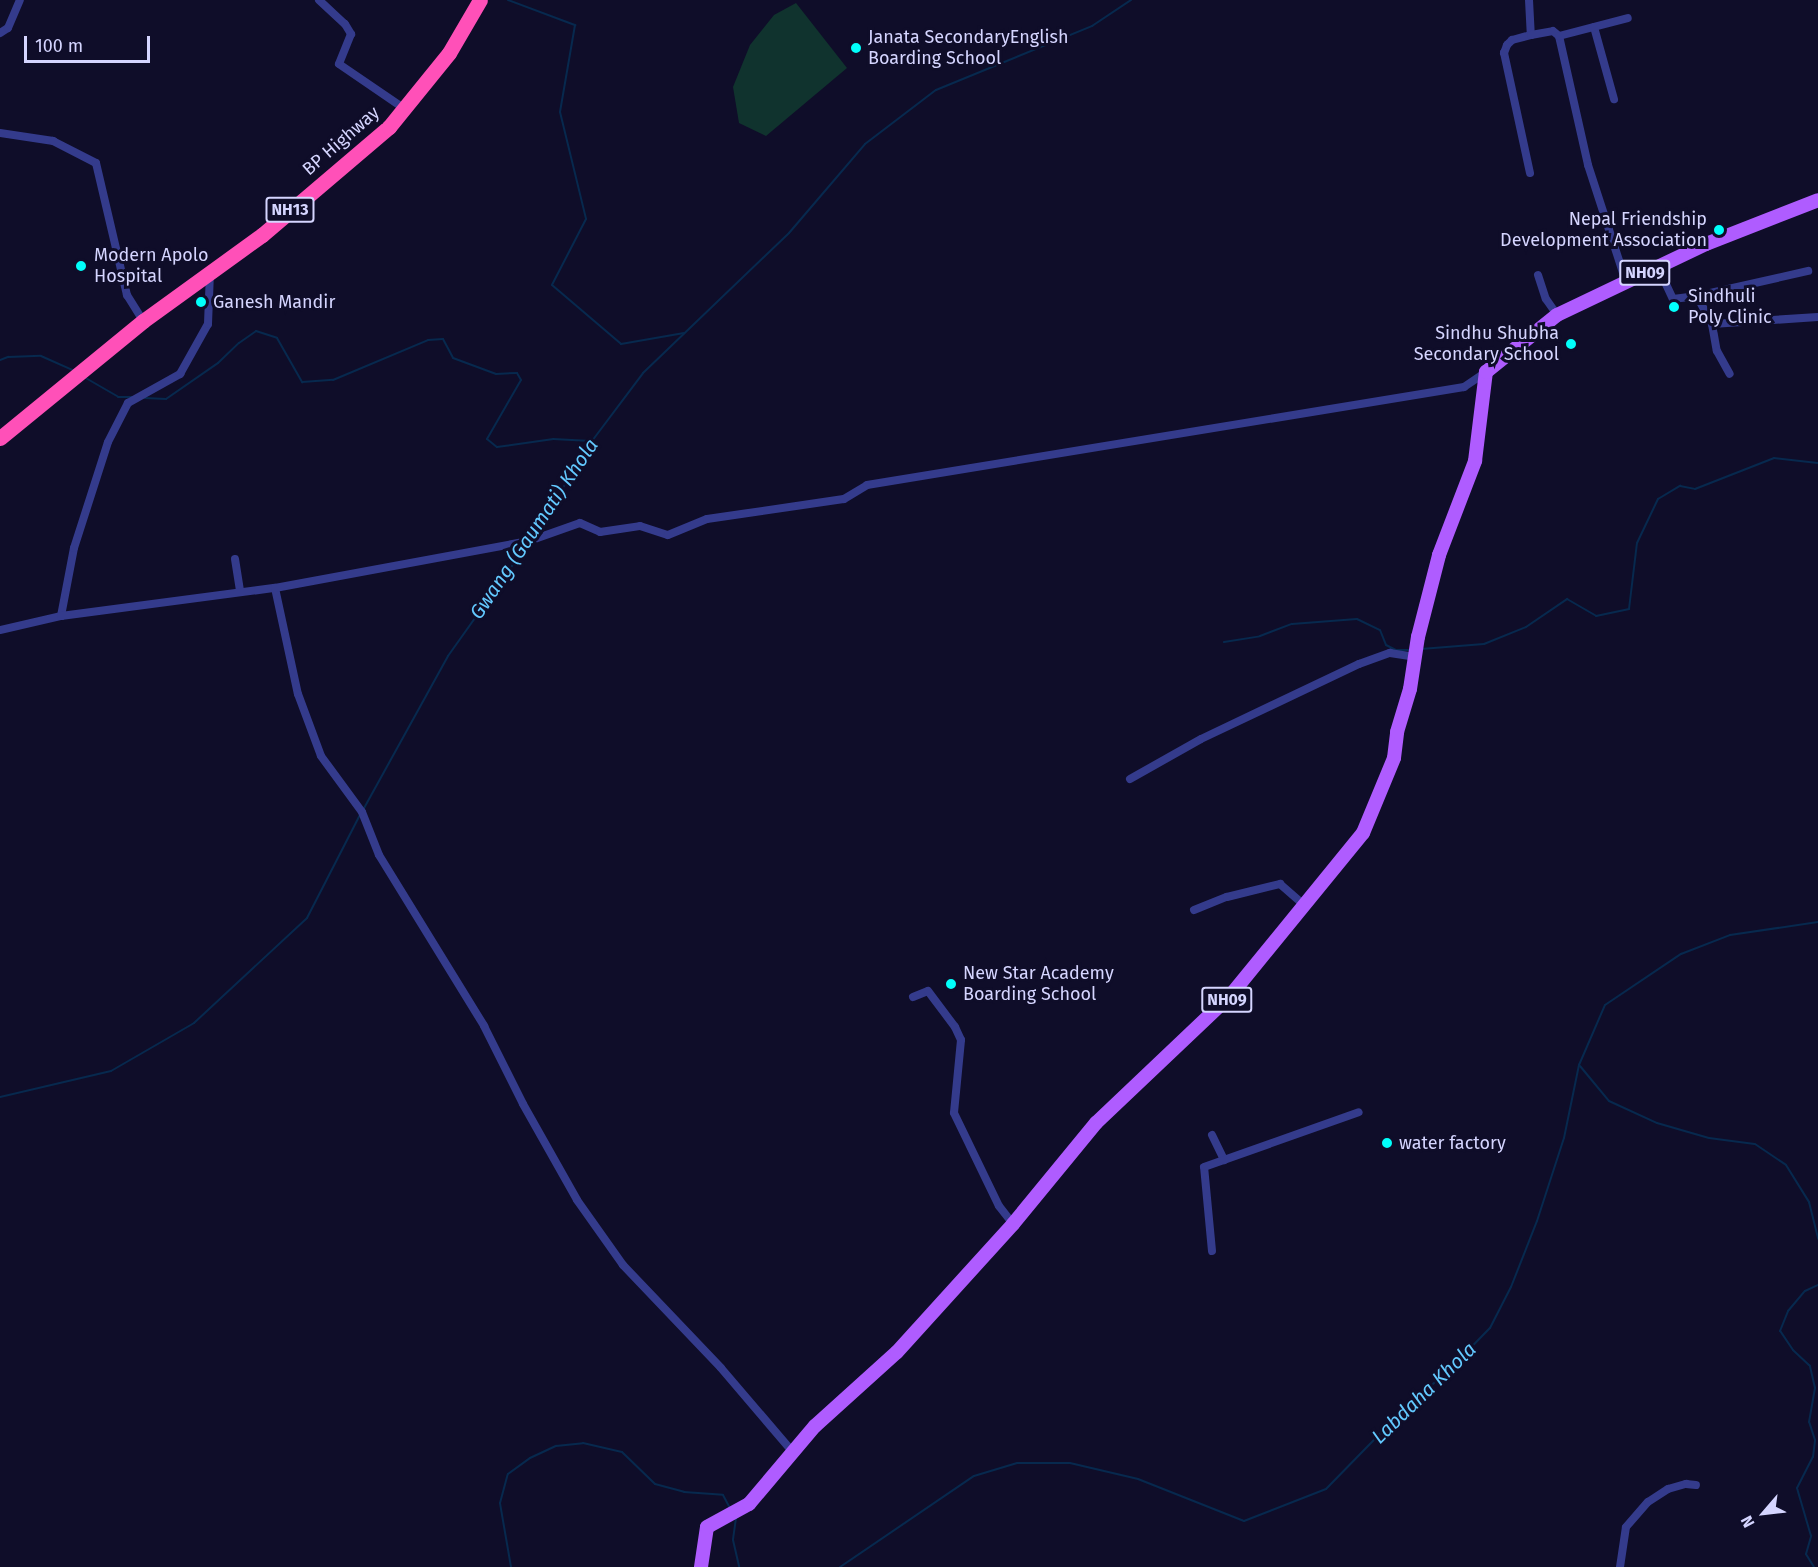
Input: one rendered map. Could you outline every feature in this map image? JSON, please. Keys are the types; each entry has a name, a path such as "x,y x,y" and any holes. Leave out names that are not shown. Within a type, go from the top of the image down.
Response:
{"highway":[{"name":"BP Highway","path":"0,438 143,321 262,235 389,127 448,53 480,0"}],"main road":[{"name":"NH09","path":"701,1567 707,1527 714,1521 749,1504 815,1426 897,1352 1013,1224 1096,1123 1230,996 1363,833 1379,800 1394,758 1439,555 1474,461 1486,372 1557,315 1706,244 1818,200"}],"street":[{"path":"0,33 8,28 20,0"},
{"path":"320,0 345,24 351,34 339,64 405,109"},
{"path":"1529,0 1530,35"},
{"path":"1559,36 1628,18"},
{"path":"1594,27 1614,99"},
{"path":"1530,173 1504,53 1512,40 1553,30 1559,36 1588,165 1626,282"},
{"path":"0,133 52,141 96,163 127,295 143,321"},
{"path":"1658,267 1673,299 1697,296 1808,271"},
{"path":"61,616 74,548 108,442 128,403 180,374 208,324 210,273"},
{"path":"1538,275 1546,299 1557,315"},
{"path":"1697,296 1712,324 1717,351 1730,374"},
{"path":"1712,324 1818,317"},
{"path":"0,630 61,616 274,588 529,542 580,523 600,532 640,526 668,535 707,519 844,499 867,485 1464,387 1486,372"},
{"path":"235,559 240,592"},
{"path":"274,588 298,694 321,756 362,812 379,855 484,1026 523,1104 577,1200 622,1265 721,1368 792,1451"},
{"path":"1130,779 1201,739 1359,664 1390,653 1415,657"},
{"path":"1194,910 1227,897 1280,884 1305,906"},
{"path":"913,996 928,991 955,1027 961,1040 954,1113 999,1206 1013,1224"},
{"path":"1212,1251 1204,1167 1359,1112"},
{"path":"1212,1136 1224,1160"},
{"path":"1620,1567 1626,1527 1644,1507 1668,1489 1686,1484 1696,1485"}],"green space":[{"path":"796,3 847,68 766,136 739,123 733,87 750,45 774,15"}],"waterway":[{"path":"508,0 575,25 560,112 586,219 552,285 621,344 684,333"},
{"name":"Gwang (Gaumati) Khola","path":"532,538 592,441 643,373 789,233 865,144 936,90 1092,26 1131,0"},
{"path":"145,398 166,399 218,363 256,331 277,338 302,382 333,380 428,340 443,339 453,358 496,374 517,373 521,380 487,439 497,447 553,439 591,441"},
{"path":"0,360 8,357 41,356 74,371"},
{"path":"84,377 118,397 133,397"},
{"path":"1421,649 1484,644 1526,627 1567,599 1596,616 1629,609 1637,543 1658,499 1680,486 1695,489 1774,458 1818,463"},
{"name":"Gwang (Gaumati) Khola","path":"363,810 448,656 527,545"},
{"path":"1224,642 1260,636 1292,624 1357,619 1380,630 1386,645 1396,650 1412,650"},
{"name":"Gwang (Gaumati) Khola","path":"0,1097 111,1071 194,1023 307,918 360,815"},
{"name":"Labdaha Khola","path":"840,1567 974,1476 1017,1463 1070,1463 1138,1479 1244,1521 1326,1489 1406,1407 1448,1371 1490,1328 1511,1287 1537,1221 1564,1138 1579,1065 1605,1005 1681,954 1730,935 1818,922"},
{"path":"1580,1066 1609,1101 1657,1123 1709,1138 1755,1144 1786,1165 1809,1202 1818,1239"},
{"path":"1814,1567 1806,1554 1811,1536 1797,1488 1813,1457 1815,1440 1809,1422 1815,1388 1810,1366 1793,1350 1780,1331 1788,1311 1805,1291 1818,1285"},
{"path":"511,1567 500,1503 508,1474 530,1458 556,1446 583,1443 622,1452 655,1484 684,1492 723,1495 730,1508"},
{"path":"736,1518 733,1540 739,1567"}],"place":[{"name":"Janata SecondaryEnglish Boarding School","path":"856,48"},
{"name":"Nepal Friendship Development Association","path":"1719,230"},
{"name":"Modern Apolo Hospital","path":"81,266"},
{"name":"Ganesh Mandir","path":"201,302"},
{"name":"Sindhuli Poly Clinic","path":"1674,307"},
{"name":"Sindhu Shubha Secondary School","path":"1571,344"},
{"name":"New Star Academy Boarding School","path":"951,984"},
{"name":"water factory","path":"1387,1143"}]}
